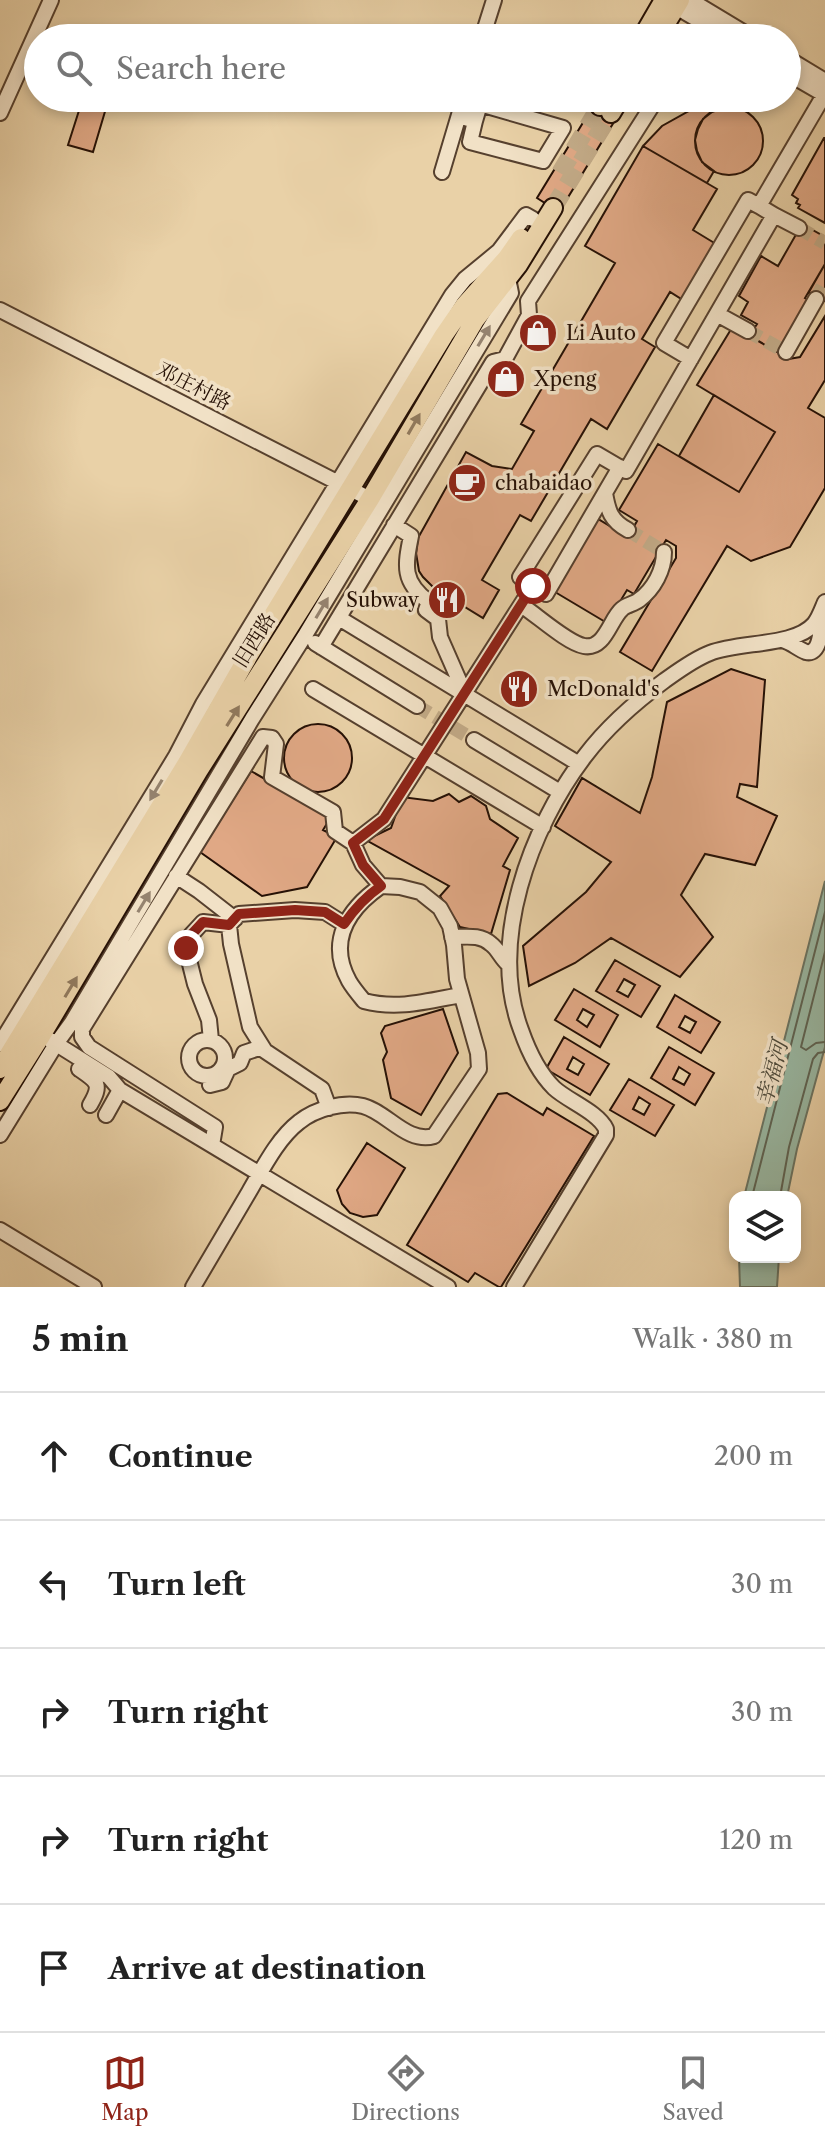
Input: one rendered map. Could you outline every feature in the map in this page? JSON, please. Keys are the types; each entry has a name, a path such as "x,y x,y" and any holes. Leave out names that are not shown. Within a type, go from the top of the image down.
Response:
{"main road":[{"path":"656,24 678,2"},
{"path":"665,24 678,2"},
{"name":"旧西路","path":"0,1069 33,1034 191,783 296,632 475,320 518,265 548,205 533,219 507,258 457,315 344,485 133,853 33,1034 0,1101"}],"street":[{"path":"40,24 51,0"},
{"path":"486,24 494,0"},
{"path":"678,2 696,24"},
{"path":"678,2 724,24"},
{"path":"0,113 24,60"},
{"path":"801,69 823,86"},
{"path":"801,78 823,86"},
{"path":"759,206 823,86"},
{"path":"442,172 460,112"},
{"path":"478,112 470,142 543,161 563,128 508,112"},
{"path":"321,647 493,362 505,359 529,315 528,301 648,112"},
{"path":"459,116 475,121"},
{"path":"691,359 664,343 748,200 799,228"},
{"path":"620,467 546,594 520,577 597,454 620,467 626,471 774,215"},
{"path":"417,706 296,632 511,293 508,278"},
{"path":"786,352 816,299"},
{"name":"邓庄村路","path":"0,310 370,499"},
{"path":"717,314 748,331"},
{"path":"605,493 610,516 628,530"},
{"path":"394,525 411,536 407,555 408,574 414,591 429,602 426,610 438,619 440,637 465,694"},
{"path":"521,605 563,635 585,646 594,645 622,608 646,594 661,571 664,552"},
{"path":"353,843 384,819 533,586"},
{"path":"782,640 808,653 813,652 817,648 824,604"},
{"path":"514,1287 606,1135 606,1129 599,1119 553,1087 530,1051 511,1002 508,964 514,917 523,879 543,827 560,792 579,764 635,702 711,652 797,635 814,624 824,604"},
{"path":"339,618 579,764"},
{"path":"313,689 543,827"},
{"path":"212,1145 215,1127 89,1047 82,1037 82,1029 263,737 272,738 276,744 272,777 333,812 335,831 353,843 363,865 381,886"},
{"path":"474,740 560,792"},
{"path":"176,876 232,922"},
{"path":"193,1287 277,1147 300,1121 344,1104 365,1106 425,1139 434,1136 479,1069 478,1053 461,995 450,926 440,908 420,892 400,887 381,886 360,902 344,924 339,954 349,980 364,1001 405,1005 461,995"},
{"path":"329,1108 322,1089 265,1051 250,1027 231,944 232,922 239,914 295,910 325,912 344,924"},
{"path":"211,1040 209,1020 186,948 191,935 203,922 232,922"},
{"path":"452,937 481,937 493,945 508,964"},
{"path":"33,1034 94,1079 98,1091 90,1105"},
{"path":"0,1135 33,1034"},
{"path":"0,1044 33,1034 109,1077 120,1090 448,1287"},
{"path":"210,1085 222,1082 222,1073 225,1054 211,1040 192,1047 190,1064 202,1075 222,1073 240,1063 244,1053 262,1047"},
{"path":"106,1115 120,1090"},
{"path":"0,1230 94,1287"}],"water":[{"path":"825,881 825,1047 788,1191 746,1191"},
{"path":"739,1263 779,1263 777,1287 740,1287"}],"building":[{"path":"79,112 105,112 93,152 68,145"},
{"path":"590,112 609,112 617,117 559,212 537,198"},
{"path":"687,112 712,112 703,119 695,140 702,162 714,171 707,183 643,146 662,126"},
{"path":"712,112 746,112 757,122 762,134 762,148 757,160 748,169 736,174 722,174 710,169 701,160 696,148 698,128"},
{"path":"824,138 825,223 798,208 798,199 792,195"},
{"path":"643,146 717,189 693,230 716,244 683,300 670,292 642,339 655,347 607,429 591,419 531,521 520,515 482,580 499,590 483,618 434,588 423,577 416,553 418,538 466,452 492,466 512,469 534,431 521,424 615,263 585,246"},
{"path":"802,224 825,237 825,264 805,298 811,301 781,354 749,336 757,324 741,315 748,302 739,296 761,256 778,266"},
{"path":"825,264 825,301 809,292"},
{"path":"825,316 825,380 808,408 825,418 825,488 790,547 751,561 727,546 652,671 620,652 676,558 676,546 666,540 634,594 627,590 607,623 555,592 598,519 628,537 637,521 619,510 658,444 739,492 775,432 697,385 733,326 789,359 800,357"},
{"path":"714,395 775,432 739,492 679,456"},
{"path":"731,669 765,680 757,787 740,784 737,797 777,816 755,865 705,854 681,895 713,937 680,977 611,938 575,963 529,986 523,946 586,892 611,862 555,826 582,778 640,813 652,777 667,702"},
{"path":"311,724 325,724 337,729 347,739 352,758 347,777 337,787 325,792 311,792 299,787 289,777 284,765 284,751 289,739 299,729"},
{"path":"251,771 331,817 323,830 337,837 307,887 262,896 200,852"},
{"path":"449,794 459,802 471,796 486,806 490,819 518,838 503,866 510,870 491,934 460,927 440,896 449,886 366,840 391,828 402,797 433,801"},
{"path":"615,960 660,986 641,1017 596,991","holes":["624,979 635,985 628,997 617,991"]},
{"path":"574,989 618,1015 600,1047 555,1020","holes":["583,1009 594,1015 587,1027 577,1020"]},
{"path":"675,995 720,1022 701,1053 657,1027","holes":["685,1016 696,1022 690,1033 679,1027"]},
{"path":"443,1009 458,1053 421,1115 391,1098 383,1060 387,1052 381,1033 385,1026"},
{"path":"564,1037 609,1064 590,1095 546,1069","holes":["573,1057 584,1064 578,1075 567,1069"]},
{"path":"669,1047 714,1073 695,1105 651,1078","holes":["679,1067 690,1074 684,1085 673,1079"]},
{"path":"629,1079 674,1105 655,1136 610,1110","holes":["639,1097 650,1104 644,1115 633,1109"]},
{"path":"507,1093 543,1115 547,1108 594,1136 499,1287 475,1273 468,1282 407,1245 498,1094"},
{"path":"367,1143 405,1168 377,1215 363,1217 350,1213 342,1204 337,1190"}],"tunnel":[{"path":"560,173 596,112"},
{"path":"553,208 611,113"},
{"path":"799,228 825,243"},
{"path":"816,299 825,282"},
{"path":"748,331 786,352"},
{"path":"628,530 664,552"},
{"path":"417,706 474,740"}],"place":[{"name":"Li Auto","path":"538,333"},
{"name":"Xpeng","path":"506,379"},
{"name":"chabaidao","path":"467,483"},
{"name":"Subway","path":"447,600"},
{"name":"McDonald's","path":"519,689"}],"route":[{"path":"186,948 191,935 203,922 229,925 239,914 295,910 325,912 344,924 354,909 381,886 363,865 353,843 384,819 533,586"}],"water label":[{"name":"幸福河","path":"772,1073"}]}
